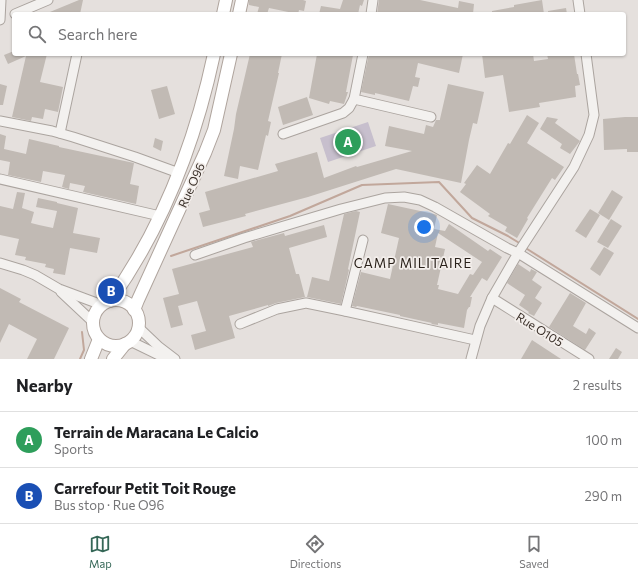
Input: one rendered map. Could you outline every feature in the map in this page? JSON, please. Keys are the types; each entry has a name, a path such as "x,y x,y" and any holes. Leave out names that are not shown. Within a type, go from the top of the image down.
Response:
{"main road":[{"path":"223,12 226,0"},
{"path":"239,12 242,0"},
{"name":"Rue O96","path":"106,303 129,275 143,251 179,174 197,124 214,56"},
{"name":"Rue O96","path":"134,310 206,153 214,130 231,56"},
{"path":"113,359 134,337 138,327 138,321 131,306 121,301 106,303 96,313 93,322 96,334 108,345 114,346 127,343"},
{"path":"91,359 99,338"}],"street":[{"path":"0,0 0,20 12,15"},
{"path":"19,12 48,0"},
{"path":"371,12 374,0"},
{"path":"578,0 580,12"},
{"path":"60,133 77,56"},
{"path":"283,134 343,113 350,108 354,99 363,56"},
{"path":"471,359 480,326 492,298 518,253 574,167 589,135 594,115 586,56"},
{"path":"354,99 431,117"},
{"path":"0,121 60,133 135,157 179,174"},
{"path":"0,179 160,216"},
{"path":"195,255 244,238 341,209 385,198 404,197 420,200 435,207 518,253 638,328"},
{"path":"345,311 362,240"},
{"path":"0,263 23,270 59,289 106,303"},
{"path":"59,289 93,322"},
{"name":"Rue O105","path":"492,298 589,359"},
{"path":"240,324 277,309 306,303 476,340"},
{"path":"138,327 158,346 175,359"},
{"path":"127,343 168,359"}],"shaded area":[{"path":"368,122 376,146 328,162 320,138"}],"building":[{"path":"79,0 83,0 80,12 50,12"},
{"path":"249,0 306,1 304,11 299,10 298,12 288,12 269,8 268,12 258,12 259,7 249,5"},
{"path":"343,0 364,0 362,6 360,5 358,12 320,12 321,6 340,9"},
{"path":"379,0 420,0 458,8 459,1 474,4 473,12 377,12"},
{"path":"542,0 544,12 492,12 514,7 514,5"},
{"path":"566,8 567,12 548,12"},
{"path":"12,52 12,56 26,56 8,64 4,55"},
{"path":"26,56 46,56 40,82 63,87 58,112 45,109 43,119 32,117 31,121 12,117"},
{"path":"250,56 282,56 268,121 271,122 268,136 266,135 258,170 240,166 238,179 224,176"},
{"path":"317,56 353,56 346,92 348,92 344,104 330,101 329,104 309,98"},
{"path":"369,56 463,56 459,73 418,63 415,77 420,78 418,87 413,86 409,101 375,93 375,95 361,92"},
{"path":"482,56 533,56 534,61 548,59 547,56 574,56 580,85 575,86 576,97 539,103 540,107 509,112 503,75 485,78"},
{"path":"0,84 7,86 3,105 0,105"},
{"path":"448,84 484,92 477,124 473,123 461,183 396,169 308,197 245,214 246,216 203,227 199,213 210,210 205,192 278,171 275,164 317,152 324,178 356,166 357,167 412,151 385,146 389,126 424,134 426,125 433,127 436,120 440,120"},
{"path":"167,86 175,114 159,119 151,90"},
{"path":"307,97 313,115 283,125 278,107"},
{"path":"527,115 539,123 527,143 564,167 555,180 552,178 527,218 528,219 517,238 505,231 507,227 488,216 490,214 460,192 466,184 464,183 477,165 490,174 508,143 510,144"},
{"path":"547,117 558,119 555,123 580,141 570,154 560,148 562,144 540,129"},
{"path":"638,117 638,152 627,152 627,149 604,150 603,119"},
{"path":"0,134 6,136 4,149 26,154 29,139 134,163 130,184 139,186 136,204 83,192 85,186 70,183 69,189 62,187 65,175 43,171 41,182 8,175 10,162 0,160"},
{"path":"155,138 163,141 161,151 153,147"},
{"path":"612,190 623,197 609,220 598,213"},
{"path":"17,192 25,193 22,208 34,212 31,223 53,228 57,211 36,207 38,198 78,208 73,233 100,238 97,253 70,248 65,275 53,273 54,269 45,267 46,264 25,260 26,257 15,255 19,239 0,235 0,206 13,209"},
{"path":"388,204 437,215 434,229 445,231 449,224 488,251 490,249 502,257 487,281 482,278 470,297 472,297 470,307 467,310 464,328 438,323 438,325 431,324 432,323 400,315 352,306 361,272 390,279 399,238 381,233","holes":["438,233 482,262 473,275 470,274 458,294 438,289 439,285 437,285 445,249 435,247"]},
{"path":"590,209 600,215 586,238 575,231"},
{"path":"356,211 360,212 341,304 307,297 312,277 329,281 344,214"},
{"path":"611,219 622,226 608,248 597,242"},
{"path":"324,225 327,237 289,248 296,274 299,274 305,297 268,305 229,316 235,338 195,350 191,335 206,331 197,301 178,306 183,325 171,328 163,298 179,294 172,269 253,247 251,242 284,233 285,236"},
{"path":"604,247 614,253 600,276 590,269"},
{"path":"518,264 530,272 531,269 537,272 532,280 542,287 535,298 542,303 534,316 519,305 525,295 507,283"},
{"path":"0,288 21,299 19,302 69,328 54,359 27,359 37,339 9,324 0,343"},
{"path":"570,293 586,303 573,326 586,334 589,328 596,333 585,350 549,327"},
{"path":"532,340 561,359 521,359"},
{"path":"616,348 622,352 618,359 609,359"}],"waterway":[{"path":"171,256 290,216 362,185 439,182 472,218 521,244"},
{"path":"524,247 638,319"},
{"path":"80,359 84,350 82,332"}],"place":[{"name":"Terrain de Maracana Le Calcio","path":"348,142"},
{"name":"Carrefour Petit Toit Rouge","path":"111,291"}],"district":[{"name":"CAMP MILITAIRE","path":"413,263"}]}
